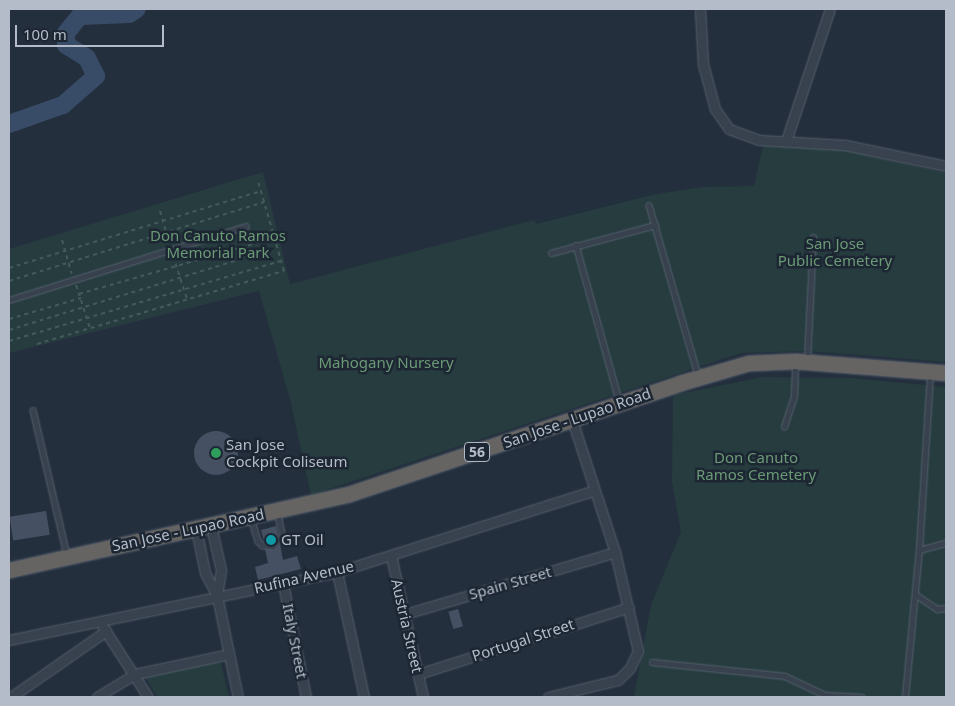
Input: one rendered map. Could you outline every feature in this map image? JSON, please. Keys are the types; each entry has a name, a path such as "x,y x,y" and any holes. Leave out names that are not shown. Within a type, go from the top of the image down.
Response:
{"highway":[{"name":"San Jose - Lupao Road","path":"9,570 349,494 699,376 749,363 801,361 946,373"}],"street":[{"path":"700,9 703,64 718,117 729,129 747,137 845,145 946,166"},
{"path":"786,141 830,9"},
{"path":"548,697 618,680 634,663 638,647 615,552 593,491 572,420"},
{"name":"Rufina Avenue","path":"10,641 99,620 338,572 593,491"},
{"path":"211,526 221,570 217,596"},
{"path":"196,529 205,574 217,596 238,697"},
{"name":"Spain Street","path":"404,614 615,552"},
{"name":"Austria Street","path":"391,556 423,697"},
{"path":"338,572 364,697"},
{"name":"Italy Street","path":"283,584 306,697"},
{"name":"Portugal Street","path":"418,674 629,607"},
{"path":"99,620 148,697"},
{"path":"11,697 106,631"},
{"path":"97,697 135,674 229,654"}],"lane":[{"path":"649,205 699,376"},
{"path":"551,253 655,225"},
{"path":"9,300 246,226"},
{"path":"784,427 794,396 801,361 813,237"},
{"path":"576,245 620,404"},
{"path":"905,697 919,550 930,372"},
{"path":"33,410 67,556"},
{"path":"251,517 258,541 262,545 272,546 282,536 276,511"},
{"path":"919,550 946,542"},
{"path":"915,594 937,608 946,608"},
{"path":"652,662 784,676 825,695 862,697"}],"path":[{"path":"36,344 284,271 258,181"},
{"path":"9,268 261,191"},
{"path":"9,281 264,202"},
{"path":"79,294 274,238"},
{"path":"9,330 277,248"},
{"path":"9,341 281,261"},
{"path":"9,319 81,298"}],"green space":[{"path":"763,145 836,148 946,173 946,362 807,351 741,353 311,495 290,399 259,291 9,353 9,249 263,172 290,284 534,220 536,224 656,194 704,187 754,186"},
{"name":"Don Canuto Ramos Cemetery","path":"763,377 852,378 946,387 946,697 634,697 651,605 681,532 672,482 673,395"},
{"path":"220,659 229,697 157,697 145,676"}],"building":[{"name":"San Jose Cockpit Coliseum","path":"220,431 232,437 237,444 237,462 232,469 225,474 212,475 204,472 197,465 194,449 197,441 204,434"},
{"path":"46,511 50,535 13,540 9,517"},
{"path":"276,526 278,535 270,542 264,541 261,530"},
{"path":"280,544 283,560 297,556 301,569 258,580 255,567 268,563 265,549 274,550"},
{"path":"458,609 463,626 453,629 448,612"}],"waterway":[{"path":"9,124 63,105 96,76 87,58 66,45 66,33 80,16 129,14 137,9"}],"place":[{"name":"San Jose Cockpit Coliseum","path":"216,453"},
{"name":"GT Oil","path":"271,540"}],"park label":[{"name":"Don Canuto Ramos Memorial Park","path":"218,244"},
{"name":"San Jose Public Cemetery","path":"835,252"},
{"name":"Mahogany Nursery","path":"386,363"}]}
